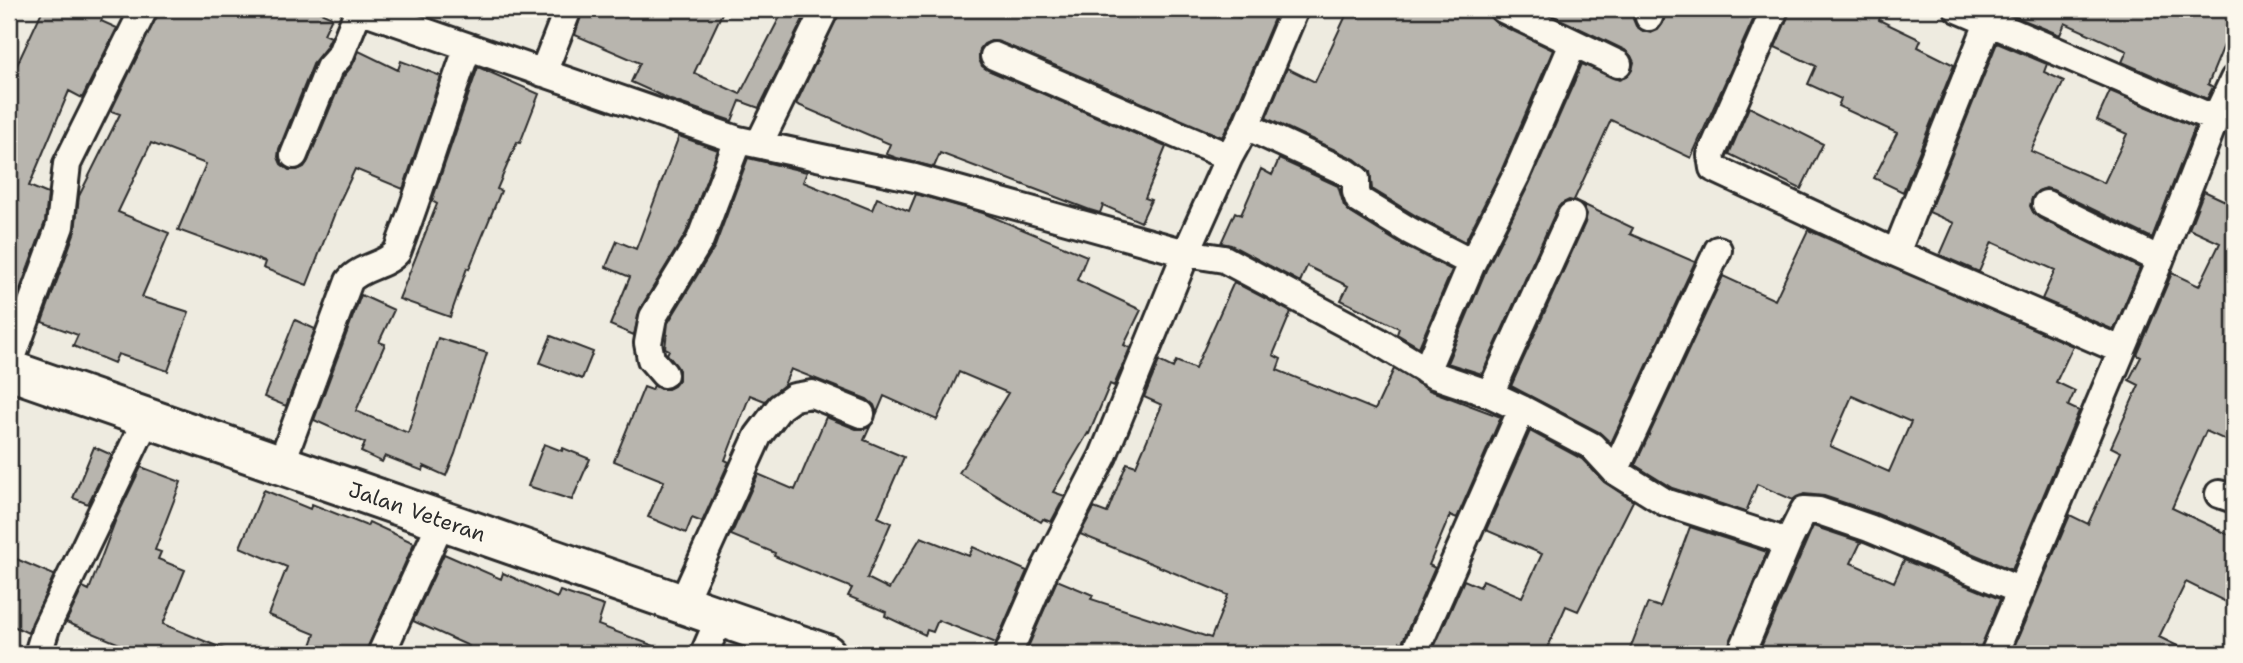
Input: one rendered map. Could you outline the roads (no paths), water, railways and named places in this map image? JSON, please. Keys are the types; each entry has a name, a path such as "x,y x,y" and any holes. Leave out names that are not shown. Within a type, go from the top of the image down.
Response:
{"main road":[{"name":"Jalan Veteran","path":"9,368 826,654"}],"street":[{"path":"9,368 60,226 67,164 144,9"},
{"path":"294,155 330,68 340,56 359,9 748,142 915,178 1186,253 1224,259 1376,340 1426,371 1490,394 1592,446 1615,471 1665,502 1788,542"},
{"path":"543,73 568,9"},
{"path":"664,373 651,359 648,343 653,317 700,240 748,142 825,9"},
{"path":"1008,654 1046,567 1103,456 1186,253 1246,126 1295,9"},
{"path":"1503,9 1618,64"},
{"path":"1775,9 1711,155 1713,168 1896,253 2121,350"},
{"path":"1958,9 2215,119"},
{"path":"1896,253 1988,23"},
{"path":"1426,371 1472,263 1516,176 1573,44"},
{"path":"281,464 349,281 355,274 388,260 397,252 429,167 440,123 468,47"},
{"path":"993,56 1229,158"},
{"path":"1994,654 2160,260 2215,119 2234,79"},
{"path":"1246,126 1356,179 1359,200 1410,231 1472,263"},
{"path":"2046,204 2160,260"},
{"path":"1490,394 1571,216"},
{"path":"1615,471 1718,250"},
{"path":"682,604 758,436 780,407 794,397 812,394 861,414"},
{"path":"1413,654 1522,409"},
{"path":"38,654 46,628 147,418"},
{"path":"1741,654 1804,510 1819,511 1869,528 2021,591"},
{"path":"381,654 442,520"},
{"path":"704,654 720,617"}]}
